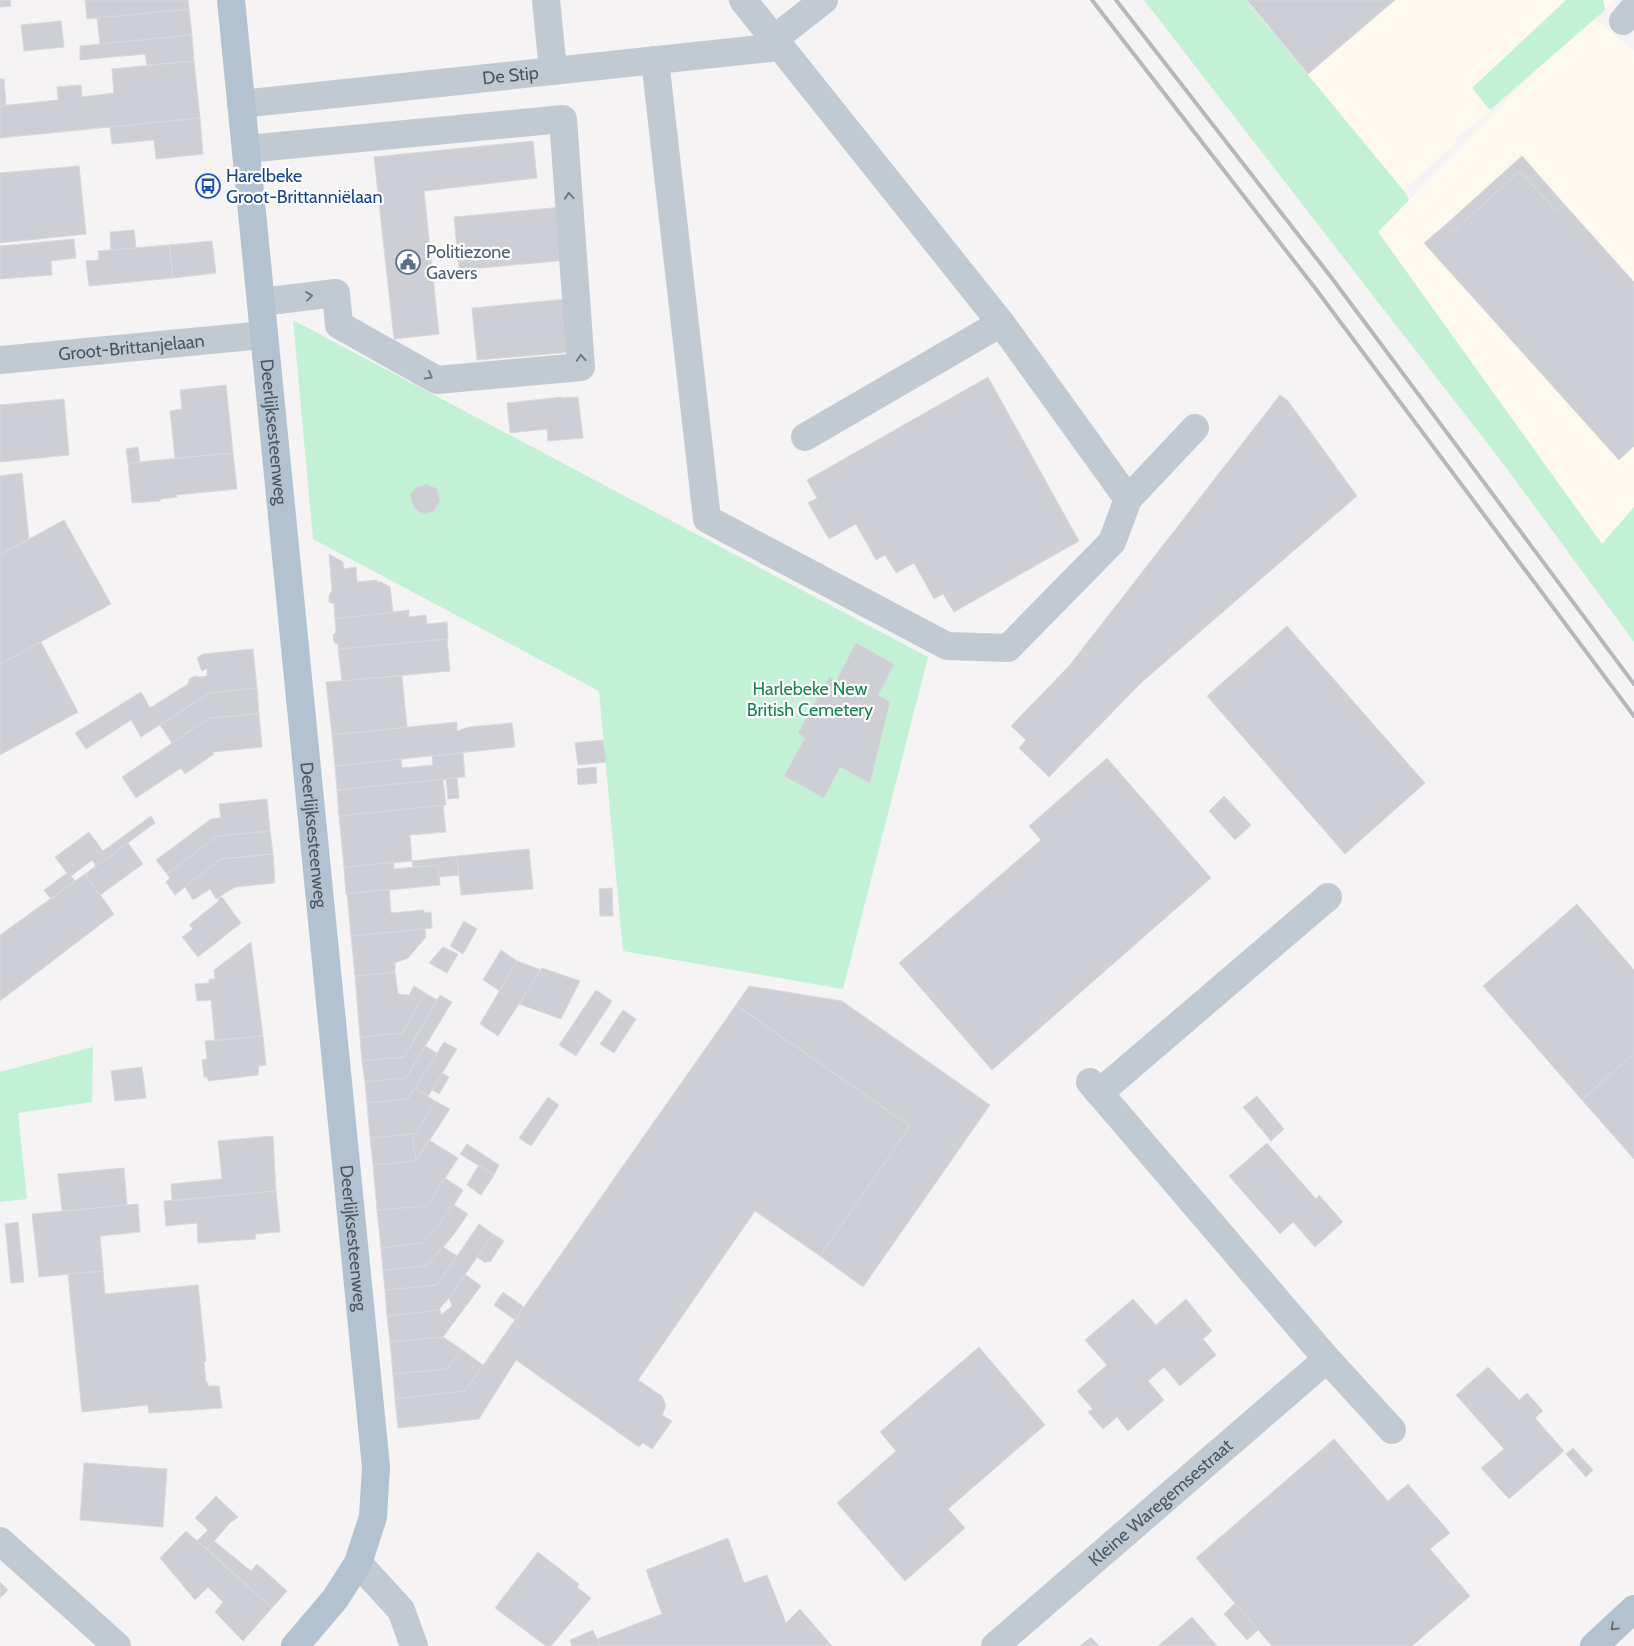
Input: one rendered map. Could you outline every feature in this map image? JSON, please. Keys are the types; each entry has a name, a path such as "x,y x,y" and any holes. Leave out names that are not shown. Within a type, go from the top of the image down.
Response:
{"main road":[{"name":"Deerlijksesteenweg","path":"231,0 376,1467 373,1517 358,1563 335,1599 295,1646"},
{"path":"1594,1646 1634,1609"}],"street":[{"path":"546,0 553,70"},
{"path":"743,0 1001,323 1128,500"},
{"path":"777,43 824,0"},
{"name":"De Stip","path":"241,104 655,60 777,43"},
{"path":"655,60 707,519 947,646 1008,648 1112,542 1128,500 1195,428"},
{"path":"246,148 564,119 581,367 437,380 339,325 336,293 261,302"},
{"path":"805,437 1001,323"},
{"name":"Groot-Brittanjelaan","path":"0,360 264,336"},
{"path":"1328,897 1094,1088 1327,1359 1392,1430"},
{"name":"Kleine Waregemsestraat","path":"995,1646 1327,1359"},
{"path":"0,1541 117,1646"},
{"path":"358,1563 401,1610 414,1646"}],"shaded area":[{"path":"1246,0 1614,0 1595,19 1634,51 1634,507 1602,544 1378,232 1538,69 1456,139 1457,141 1404,191"}],"green space":[{"path":"1144,0 1246,0 1404,191 1409,200 1378,232 1602,544 1634,507 1634,642 1505,466"},
{"path":"1566,0 1603,0 1605,10 1490,110 1472,88"},
{"name":"Harlebeke New British Cemetery","path":"293,320 928,657 843,989 623,951 599,691 313,539"},
{"path":"93,1047 92,1102 18,1113 27,1199 0,1202 0,1072"}],"building":[{"path":"0,0 10,0 11,6 0,7"},
{"path":"85,0 188,0 189,9 87,19"},
{"path":"1247,0 1395,0 1308,74"},
{"path":"189,9 192,35 100,44 97,18"},
{"path":"61,21 64,47 24,51 21,25"},
{"path":"192,35 194,61 147,65 145,54 80,60 80,46"},
{"path":"194,61 200,118 0,138 0,106 58,100 57,87 81,85 82,97 114,93 112,69"},
{"path":"0,79 4,79 6,105 0,106"},
{"path":"200,118 203,154 156,159 154,140 112,144 110,127"},
{"name":"Politiezone Gavers","path":"533,141 537,178 424,191 439,334 394,339 374,157"},
{"path":"1522,156 1565,205 1557,212 1520,171 1451,233 1444,226"},
{"path":"79,166 86,234 0,243 0,173"},
{"path":"1520,171 1557,212 1565,205 1634,282 1634,446 1619,460 1424,243 1444,226 1451,233"},
{"path":"563,207 568,260 459,270 454,217"},
{"path":"134,230 136,248 111,250 110,232"},
{"path":"74,239 76,258 51,261 52,275 0,279 0,246"},
{"path":"212,241 216,273 173,278 169,245"},
{"path":"169,245 173,278 89,286 86,261 99,260 98,251"},
{"path":"567,299 572,352 477,360 472,308"},
{"path":"988,377 1079,541 954,612 943,594 934,599 914,563 896,573 885,555 876,560 856,524 829,539 808,503 817,498 807,480"},
{"path":"226,385 233,453 175,458 170,411 182,409 180,390"},
{"path":"1280,395 1288,401 1357,496 1142,682 1049,777 1019,748 1026,740 1011,726 1069,666"},
{"path":"578,397 583,438 548,441 547,429 510,433 507,403"},
{"path":"64,399 69,455 0,462 0,405"},
{"path":"138,447 140,462 128,463 126,449"},
{"path":"233,453 237,489 176,495 177,497 161,499 160,501 132,503 128,463"},
{"path":"22,473 29,539 0,555 0,476"},
{"path":"427,484 437,489 440,501 433,512 423,514 414,508 410,494 417,487"},
{"path":"64,520 111,604 0,664 0,555"},
{"path":"329,554 343,562 344,569 356,567 357,582 377,580 377,582 390,587 393,612 335,619 334,604 329,602 329,595 332,591"},
{"path":"409,610 409,617 426,615 427,624 447,622 448,639 338,649 338,645 334,642 333,635 336,632 335,619"},
{"path":"1287,626 1425,783 1345,854 1207,696"},
{"path":"447,639 450,671 342,681 338,649"},
{"path":"41,642 78,712 0,755 0,664"},
{"path":"856,643 894,664 878,695 890,702 870,783 840,767 824,798 784,776 805,738 798,733 829,677 836,681"},
{"path":"253,649 257,688 209,693 141,737 131,720 86,749 75,733 141,692 150,708 188,684 189,679 195,676 207,676 207,668 202,671 197,658 203,654"},
{"path":"402,676 407,727 332,735 326,682"},
{"path":"257,688 259,714 209,718 172,743 160,725 209,693"},
{"path":"259,714 262,747 213,752 214,754 185,774 181,768 136,798 122,777 209,718"},
{"path":"457,722 457,731 469,727 512,723 515,747 335,766 332,735"},
{"path":"603,740 606,762 578,765 575,743"},
{"path":"463,753 465,777 337,790 335,766 401,759 402,768 433,765 432,756"},
{"path":"1107,758 1211,878 992,1070 899,963 1041,840 1029,826"},
{"path":"596,767 597,783 578,785 577,769"},
{"path":"457,778 459,798 448,799 446,779"},
{"path":"443,779 446,805 339,816 337,790"},
{"path":"1224,796 1251,825 1235,840 1209,811"},
{"path":"267,799 270,831 217,836 167,874 156,860 211,819 221,818 219,804"},
{"path":"443,805 446,832 410,835 412,861 344,867 339,816"},
{"path":"151,816 155,823 96,866 92,860 71,876 75,881 51,899 44,890 67,873 55,857 89,832 103,851"},
{"path":"270,831 273,854 221,859 175,895 166,882 170,878 167,874 217,836"},
{"path":"128,843 143,864 100,895 85,874"},
{"path":"529,849 533,889 461,895 457,856"},
{"path":"273,854 275,883 235,887 216,899 210,889 193,900 185,887 221,859"},
{"path":"457,856 459,875 439,877 438,865 413,867 412,861"},
{"path":"394,862 394,869 438,865 440,885 346,894 344,867"},
{"path":"85,874 114,914 0,1001 0,935"},
{"path":"612,888 613,916 600,916 599,889"},
{"path":"389,889 391,913 424,910 424,913 431,912 432,928 351,936 347,893"},
{"path":"222,897 241,923 198,957 182,937 193,929 189,925"},
{"path":"1577,904 1634,970 1634,1053 1582,1100 1483,986"},
{"path":"464,921 477,929 463,954 450,946"},
{"path":"425,929 426,937 408,958 395,963 395,972 355,976 351,936"},
{"path":"251,942 263,1036 215,1041 211,1000 197,1001 195,984 209,983 209,979 215,979 214,970"},
{"path":"443,947 458,954 447,973 429,963"},
{"path":"501,950 517,961 500,991 483,980"},
{"path":"517,961 541,970 498,1036 480,1024"},
{"path":"542,968 580,981 561,1019 519,1004"},
{"path":"395,972 398,994 409,995 414,986 425,993 402,1033 360,1037 355,976"},
{"path":"749,986 842,1001 990,1105 863,1287 820,1256 910,1126 736,1005"},
{"path":"596,990 612,1001 576,1056 559,1045"},
{"path":"425,993 437,1000 404,1057 362,1061 360,1037 402,1033"},
{"path":"440,995 452,1002 406,1078 365,1082 362,1061 404,1057"},
{"path":"736,1005 910,1126 820,1256 755,1211 638,1380 662,1396 666,1406 662,1415 672,1421 652,1449 643,1443 639,1447 516,1360 479,1419 398,1428 395,1399 465,1391"},
{"path":"623,1010 636,1019 614,1053 600,1044"},
{"path":"263,1036 266,1065 259,1066 258,1075 208,1081 207,1077 204,1077 202,1060 207,1059 205,1041"},
{"path":"444,1042 457,1049 428,1096 415,1088"},
{"path":"425,1046 437,1053 408,1099 367,1103 365,1082 406,1078"},
{"path":"1634,1053 1634,1159 1582,1100"},
{"path":"142,1067 146,1098 115,1101 111,1071"},
{"path":"442,1073 449,1077 439,1094 432,1090"},
{"path":"415,1088 435,1101 416,1134 370,1138 367,1103 408,1099"},
{"path":"1257,1096 1284,1129 1271,1141 1243,1107"},
{"path":"548,1097 559,1105 531,1146 519,1138"},
{"path":"435,1101 450,1109 416,1161 412,1134 416,1134"},
{"path":"412,1134 416,1161 373,1165 370,1138"},
{"path":"273,1136 276,1191 172,1201 171,1184 222,1179 218,1141"},
{"path":"429,1140 458,1158 427,1206 377,1210 373,1165 416,1161"},
{"path":"1267,1143 1316,1199 1319,1195 1343,1222 1315,1247 1293,1222 1280,1234 1229,1176"},
{"path":"467,1144 499,1165 494,1175 460,1154"},
{"path":"479,1165 494,1175 481,1195 467,1185"},
{"path":"124,1168 127,1205 62,1211 58,1174"},
{"path":"445,1178 463,1190 454,1205 423,1243 381,1248 377,1210 427,1206"},
{"path":"276,1191 280,1232 255,1234 256,1239 198,1243 197,1223 166,1226 164,1201"},
{"path":"138,1204 140,1232 100,1236 103,1271 39,1277 32,1214"},
{"path":"454,1205 468,1214 452,1237 426,1266 383,1270 381,1248 423,1243"},
{"path":"18,1222 24,1282 11,1283 5,1224"},
{"path":"479,1224 493,1234 440,1310 387,1316 385,1290 437,1285"},
{"path":"493,1234 504,1241 490,1262 486,1263 477,1257"},
{"path":"443,1247 457,1256 437,1285 385,1290 383,1270 426,1266"},
{"path":"103,1271 105,1294 198,1285 206,1361 204,1362 206,1383 208,1382 208,1386 219,1386 222,1408 149,1413 148,1405 82,1412 68,1274"},
{"path":"465,1274 481,1286 443,1337 390,1342 387,1316 440,1310 441,1315 452,1306 449,1298"},
{"path":"503,1292 524,1307 515,1320 494,1305"},
{"path":"1133,1299 1156,1325 1186,1299 1212,1331 1203,1339 1216,1355 1180,1386 1164,1367 1148,1381 1164,1400 1128,1431 1117,1417 1103,1429 1088,1412 1093,1409 1077,1391 1107,1365 1085,1340"},
{"path":"443,1337 461,1349 447,1369 393,1374 390,1342"},
{"path":"979,1347 1045,1425 948,1509 965,1528 905,1581 837,1503 896,1451 880,1432"},
{"path":"461,1349 483,1365 465,1391 395,1399 393,1374 447,1369"},
{"path":"1488,1367 1519,1400 1527,1393 1543,1411 1535,1418 1564,1451 1509,1499 1481,1468 1504,1449 1456,1395"},
{"path":"1334,1439 1388,1501 1408,1484 1450,1533 1430,1549 1470,1596 1412,1646 1272,1646 1196,1558"},
{"path":"1573,1448 1593,1470 1586,1477 1566,1454"},
{"path":"84,1463 167,1469 163,1527 80,1520"},
{"path":"216,1496 238,1517 230,1523 207,1549 197,1541 208,1530 195,1518"},
{"path":"186,1531 272,1608 243,1641 215,1612 223,1602 208,1587 195,1600 160,1558"},
{"path":"728,1538 744,1583 767,1575 786,1623 800,1609 832,1646 600,1646 597,1639 662,1614 646,1570"},
{"path":"214,1541 251,1571 257,1564 287,1591 272,1608 207,1549"},
{"path":"538,1552 579,1584 577,1587 591,1598 551,1646 546,1646 495,1608"},
{"path":"0,1582 8,1590 0,1598"},
{"path":"1235,1603 1258,1630 1247,1640 1224,1614"},
{"path":"1192,1617 1217,1646 1158,1646"},
{"path":"593,1630 600,1646 572,1646 570,1640"},
{"path":"1091,1637 1099,1646 1080,1646"}],"railway":[{"path":"1092,0 1315,288 1634,716"},
{"path":"1116,0 1331,277 1634,684"}],"place":[{"name":"Harelbeke Groot-Brittanniëlaan","path":"208,186"},
{"name":"Politiezone Gavers","path":"408,262"}]}
